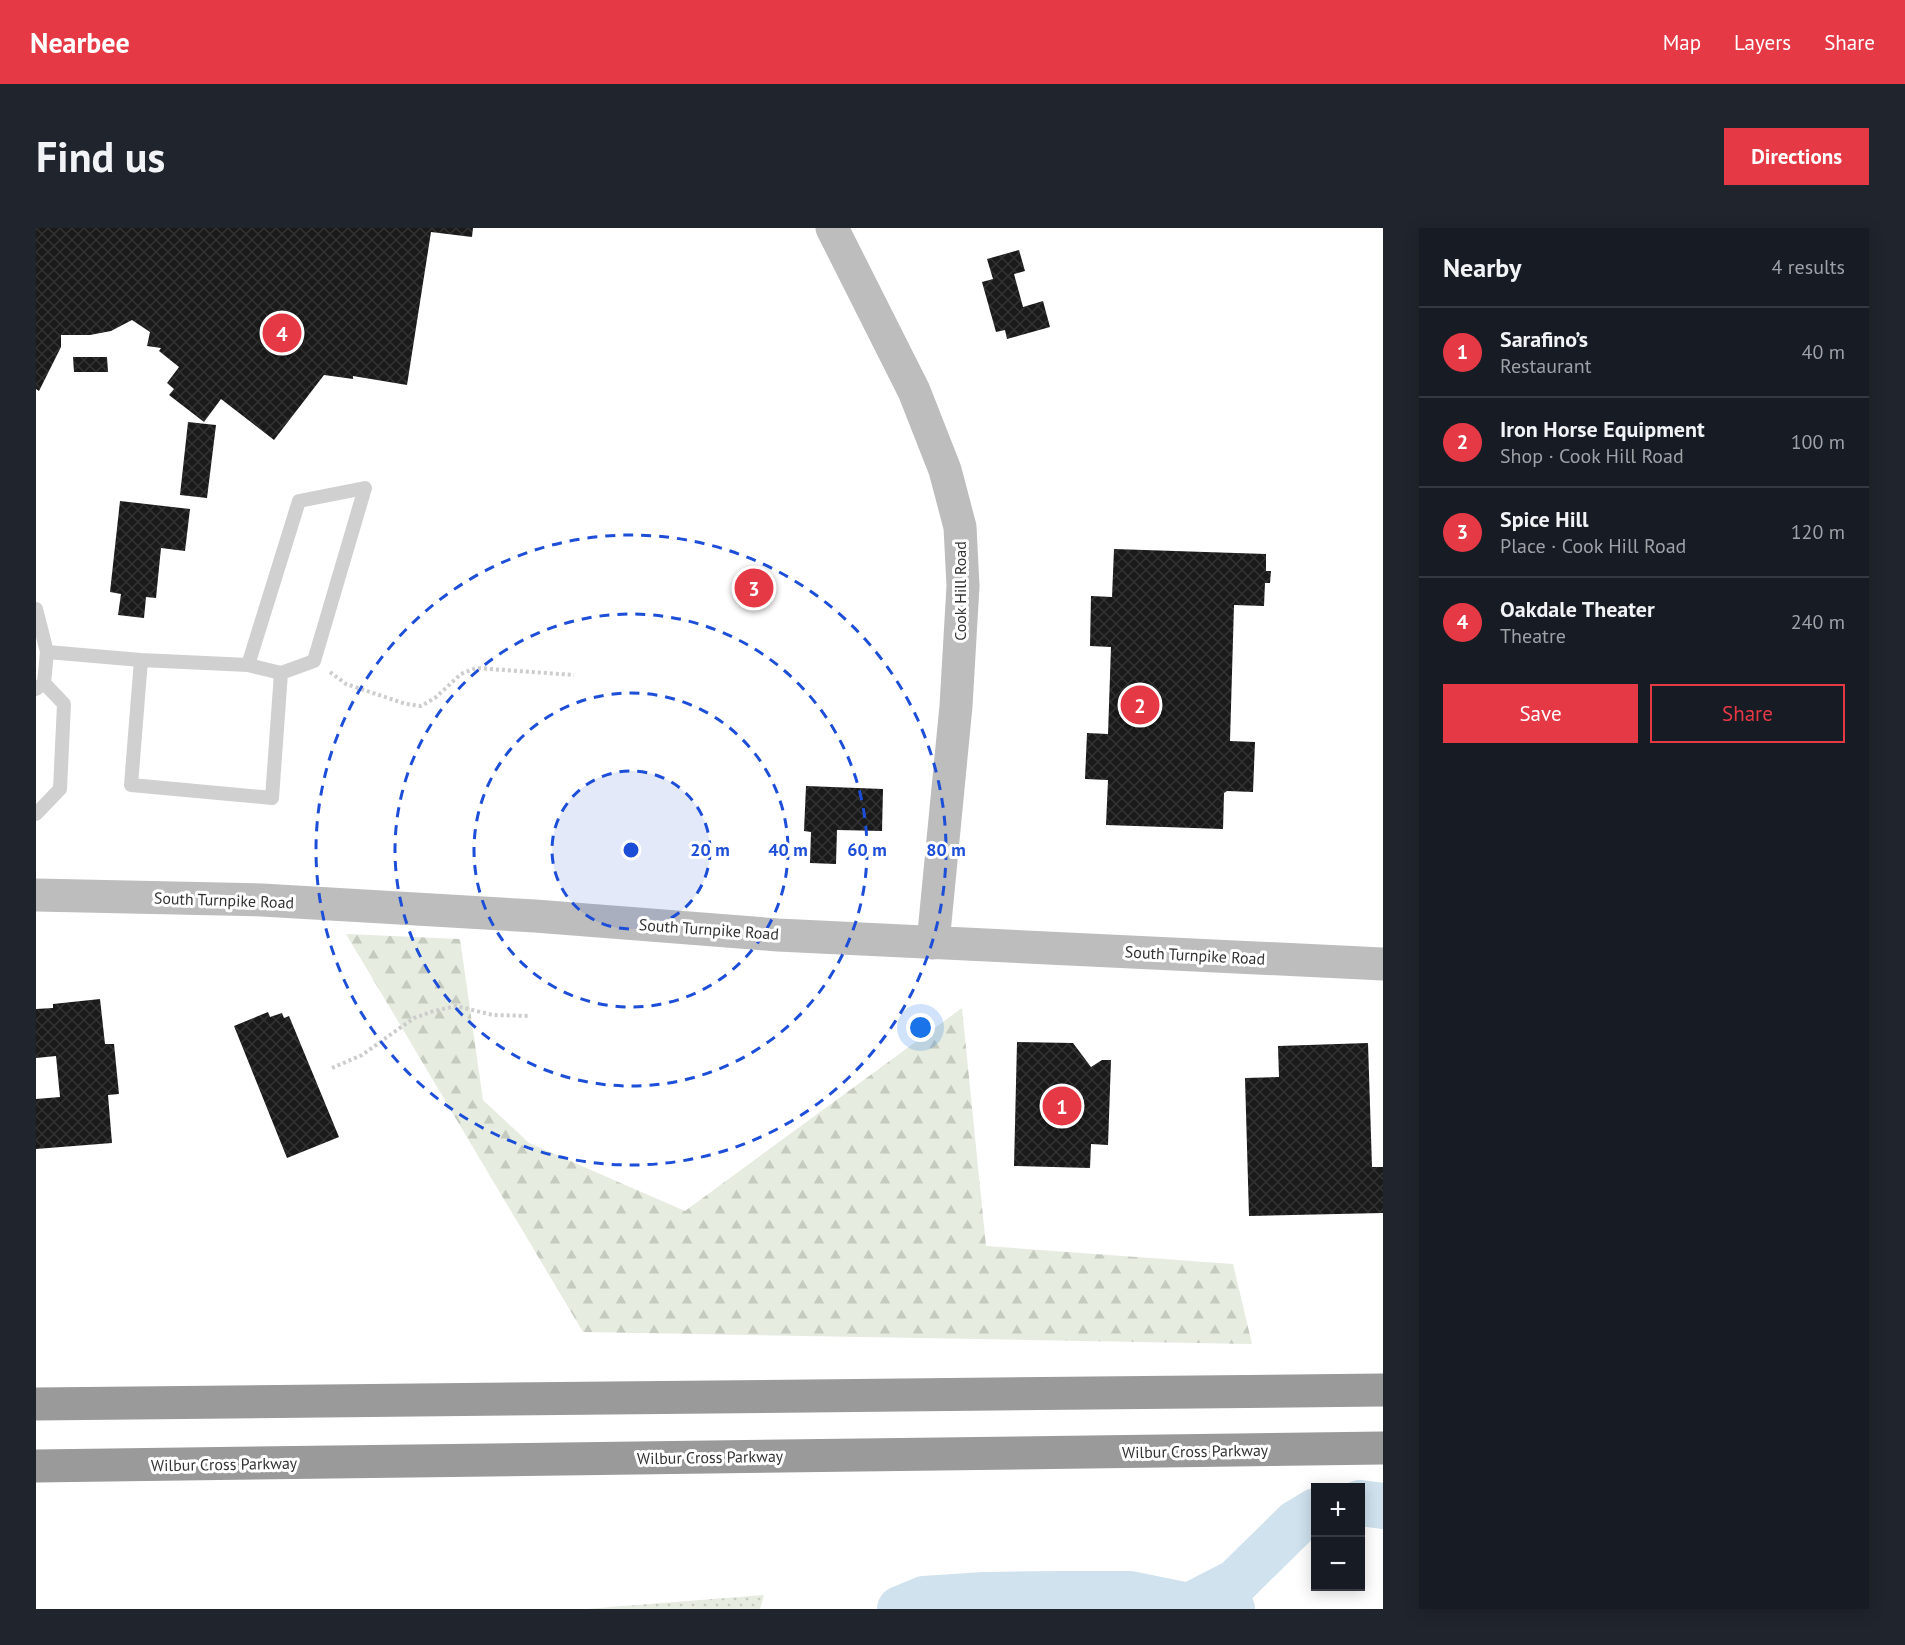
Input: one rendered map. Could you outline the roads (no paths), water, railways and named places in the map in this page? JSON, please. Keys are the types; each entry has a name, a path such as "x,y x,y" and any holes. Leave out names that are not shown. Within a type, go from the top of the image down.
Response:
{"highway":[{"path":"36,1404 1383,1390"},
{"name":"Wilbur Cross Parkway","path":"36,1466 1383,1448"}],"main road":[{"name":"Cook Hill Road","path":"832,228 914,391 945,470 960,527 963,586 956,706 933,943"},
{"name":"South Turnpike Road","path":"36,895 274,901 535,916 778,935 1383,964"}],"lane":[{"path":"48,652 141,660 248,665 282,673 314,661 365,488 299,501 248,665"},
{"path":"36,609 48,652 40,686 64,704 60,789 36,814"},
{"path":"141,660 131,785 272,798 282,673"}],"waterway":[{"path":"1365,1504 1383,1506"},
{"path":"1189,1606 1236,1582 1296,1523 1311,1514"},
{"path":"900,1609 924,1599 1059,1594 1130,1594 1189,1606 1232,1609"}],"place":[{"name":"Oakdale Theater","path":"282,333"},
{"name":"Spice Hill","path":"754,588"},
{"name":"Iron Horse Equipment","path":"1140,705"},
{"name":"Sarafino’s","path":"1062,1106"}]}
